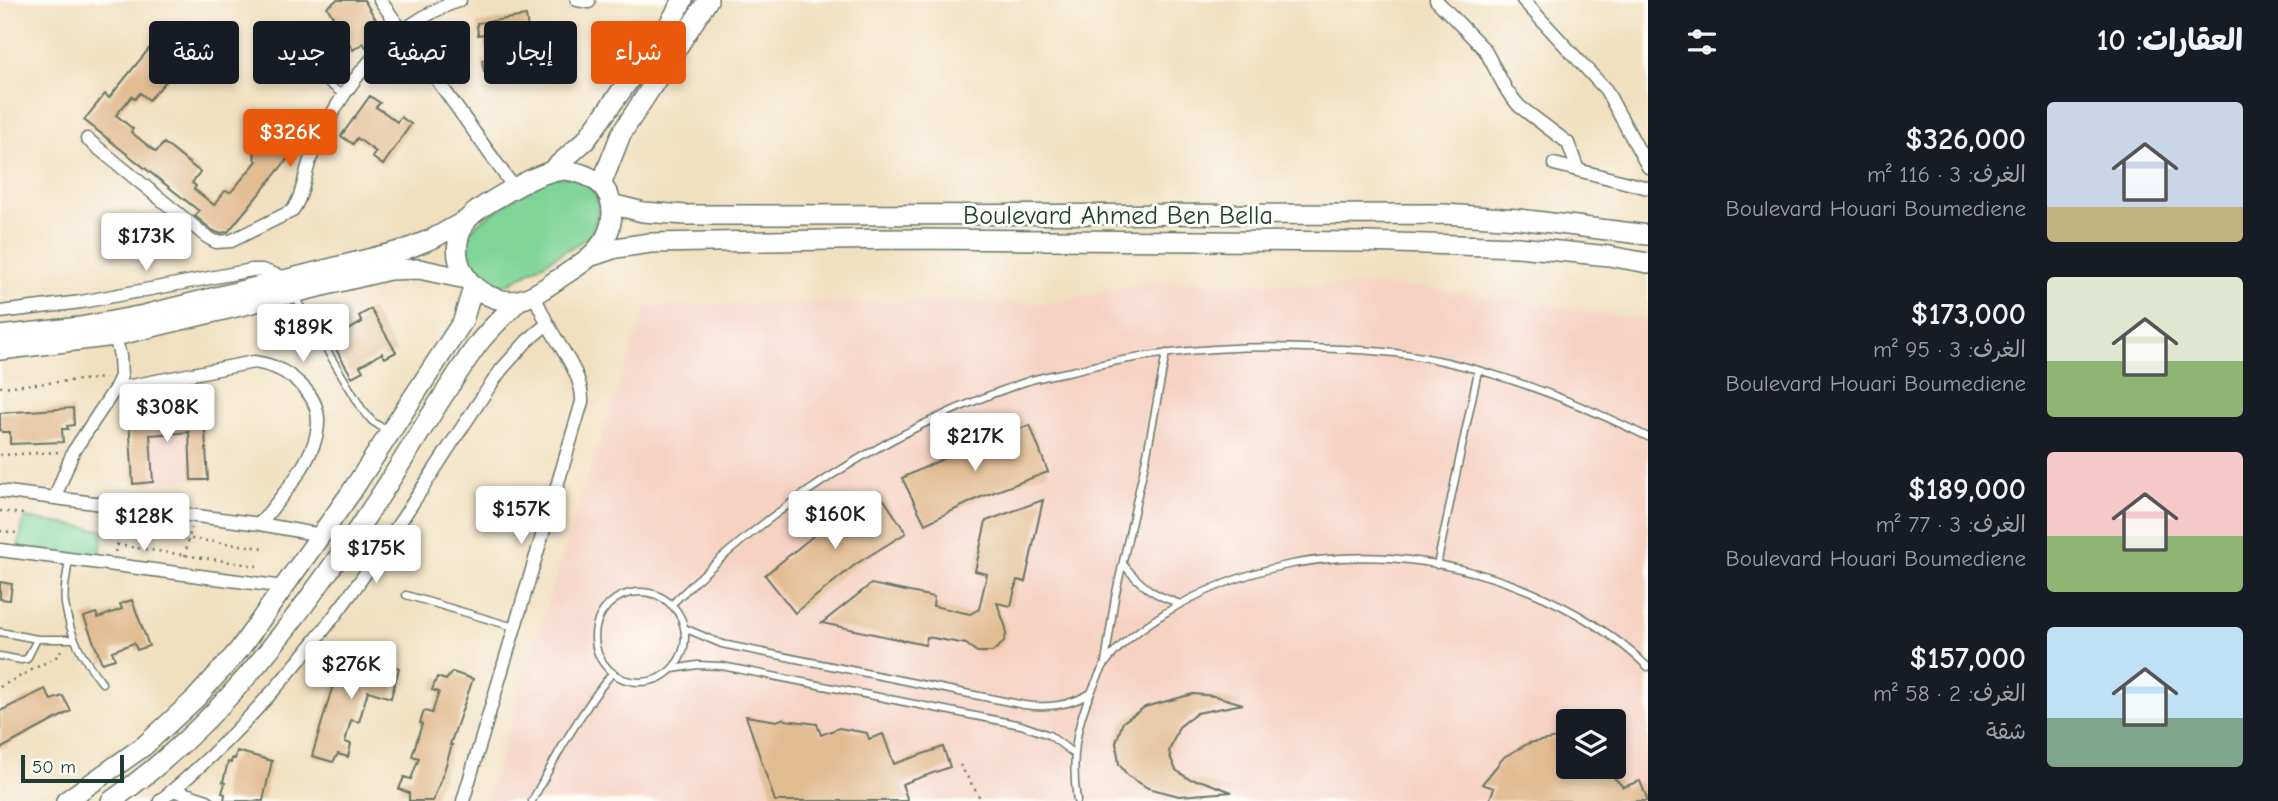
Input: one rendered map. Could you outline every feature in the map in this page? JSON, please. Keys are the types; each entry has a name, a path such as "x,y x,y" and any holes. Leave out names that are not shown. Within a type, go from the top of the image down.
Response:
{"main road":[{"path":"66,801 144,746 196,698 239,650 321,535 463,321 469,283 458,257 458,243 461,230 468,219 478,209 550,172 586,140 668,26 683,0"},
{"path":"601,185 621,134 708,0"},
{"path":"111,801 186,738 225,701 266,654 380,496 476,346 526,298 589,257 608,235 611,204 601,185 580,173 566,170 550,172"},
{"name":"Boulevard Ahmed Ben Bella","path":"611,204 643,212 686,215 1444,214 1532,220 1648,235"},
{"path":"0,350 115,336 404,250 434,238 468,219"},
{"name":"Boulevard Ahmed Ben Bella","path":"589,257 617,248 650,243 897,239 1366,242 1504,246 1609,256 1648,263"},
{"path":"0,336 80,327 289,285 402,268 432,270 469,283 484,295 500,300 526,298"}],"street":[{"path":"380,0 394,21"},
{"path":"419,21 441,7 460,0"},
{"path":"1436,0 1485,50 1507,91 1519,106 1568,143 1578,170"},
{"path":"1523,0 1606,90 1648,167"},
{"path":"87,139 207,237 216,242 226,242 292,211 298,202 311,158 343,95 364,67"},
{"path":"438,84 514,189"},
{"path":"1554,164 1648,188"},
{"path":"0,312 81,302 252,270 262,270 289,285"},
{"path":"463,801 582,402 583,391 578,378 547,324 526,298"},
{"path":"160,801 235,732 298,663 352,593 501,370 527,341 547,324"},
{"path":"55,497 73,452 121,376 115,336"},
{"path":"115,389 254,362 271,365 291,375 307,390 316,407 318,427 315,445 306,462 260,524"},
{"path":"0,491 260,524 321,535"},
{"path":"0,550 284,587"},
{"path":"173,790 207,801"}],"lane":[{"path":"329,84 343,95"},
{"path":"289,285 362,409 372,421 390,432"},
{"path":"671,605 737,543 830,475 891,439 957,409 1027,382 1095,365 1166,353 1256,346 1361,350 1422,357 1478,371 1581,406 1648,438"},
{"path":"1077,801 1073,753 1079,722 1084,704 1104,665 1113,606 1147,454 1166,353"},
{"path":"1437,565 1478,371"},
{"path":"1104,665 1137,632 1181,604 1236,579 1294,563 1366,557 1437,565 1511,584 1578,615 1610,636 1648,667"},
{"path":"68,560 65,602 74,639 82,656 102,683"},
{"path":"1123,564 1137,581 1153,594 1181,604"},
{"path":"673,669 682,654 684,628 677,611 671,605 656,595 637,592 620,597 605,608 597,624 594,642 600,659 612,673 626,681 643,682 659,678 673,669 697,665 722,666 1021,725 1049,735 1073,753"},
{"path":"406,596 514,627"},
{"path":"684,628 722,644 1034,706 1064,705 1091,693"},
{"path":"0,632 37,639 74,639"},
{"path":"0,656 27,659 37,639"},
{"path":"532,801 572,728 612,673"}],"path":[{"path":"0,387 121,376"},
{"path":"0,455 73,452"},
{"path":"0,511 23,513"},
{"path":"186,556 194,515"},
{"path":"0,531 17,533"},
{"path":"112,565 121,533 126,531 264,548"},
{"path":"117,545 257,566"},
{"path":"1,685 56,657 61,651 64,639"},
{"path":"960,765 982,801"}],"shaded area":[{"path":"1155,281 1419,287 1648,320 1648,801 487,801 574,517 646,306 828,302 1056,302"},
{"path":"204,415 208,480 133,484 129,419"}],"green space":[{"path":"543,177 574,178 593,190 597,197 598,212 593,229 589,237 512,282 504,285 491,284 472,272 466,253 467,241 474,226"},
{"path":"24,518 104,530 99,560 18,548"}],"building":[{"path":"337,0 364,0 377,21 364,21 364,44 353,50 350,45 350,21 335,21 327,7"},
{"path":"526,16 527,21 491,21"},
{"path":"484,22 484,34 478,35 477,23"},
{"path":"149,49 149,84 164,84 149,100 140,93 135,99 132,96 116,115 133,129 131,132 156,152 164,143 200,172 192,183 196,186 194,189 214,205 225,191 231,192 257,161 254,154 265,141 251,129 263,114 270,120 274,115 304,139 228,232 218,233 195,216 199,211 84,120 105,94 109,98"},
{"path":"370,96 380,103 376,107 397,122 401,117 411,124 383,165 372,157 376,152 357,138 353,144 341,136"},
{"path":"371,309 396,352 385,358 382,353 360,366 363,371 352,377 327,334 339,328 342,334 362,322 359,316"},
{"path":"73,408 74,425 62,429 63,442 10,444 10,432 2,432 0,429 0,413"},
{"path":"204,415 208,480 191,480 189,432 150,435 153,482 133,484 129,419"},
{"path":"1030,425 1048,472 981,497 925,524 902,478 953,454"},
{"path":"879,492 906,533 856,564 795,613 765,575 827,525"},
{"path":"1043,500 1025,582 1017,580 1011,606 997,603 1006,635 1003,643 992,652 977,652 966,644 927,637 925,645 822,623 871,584 934,597 933,606 970,614 979,609 987,574 975,571 986,521"},
{"path":"0,582 12,584 10,600 0,599"},
{"path":"132,600 149,646 137,650 134,643 112,651 115,659 102,663 84,617 96,613 98,618 122,609 120,604"},
{"path":"343,651 399,668 391,698 368,691 359,722 351,720 345,742 351,744 348,757 338,754 333,762 312,756"},
{"path":"452,672 473,679 444,771 433,801 409,801 409,793 399,789 404,777 411,779 419,758 412,756 424,711 432,713 439,692 432,690 437,677 446,680"},
{"path":"45,689 51,700 63,696 71,711 0,749 0,711"},
{"path":"1193,694 1215,696 1243,704 1197,713 1179,727 1169,751 1171,759 1176,770 1189,779 1232,792 1179,796 1148,788 1128,776 1119,764 1116,742 1123,722 1145,707"},
{"path":"746,716 777,721 784,718 817,724 821,735 839,728 867,733 869,739 883,734 894,764 943,747 950,767 902,784 908,801 775,801"},
{"path":"1556,738 1556,779 1615,779 1623,787 1640,781 1648,801 1489,801 1494,788 1482,784 1504,757 1529,743"},
{"path":"237,751 272,761 263,801 224,801 223,782 228,762 231,763 232,758 235,759"}]}
